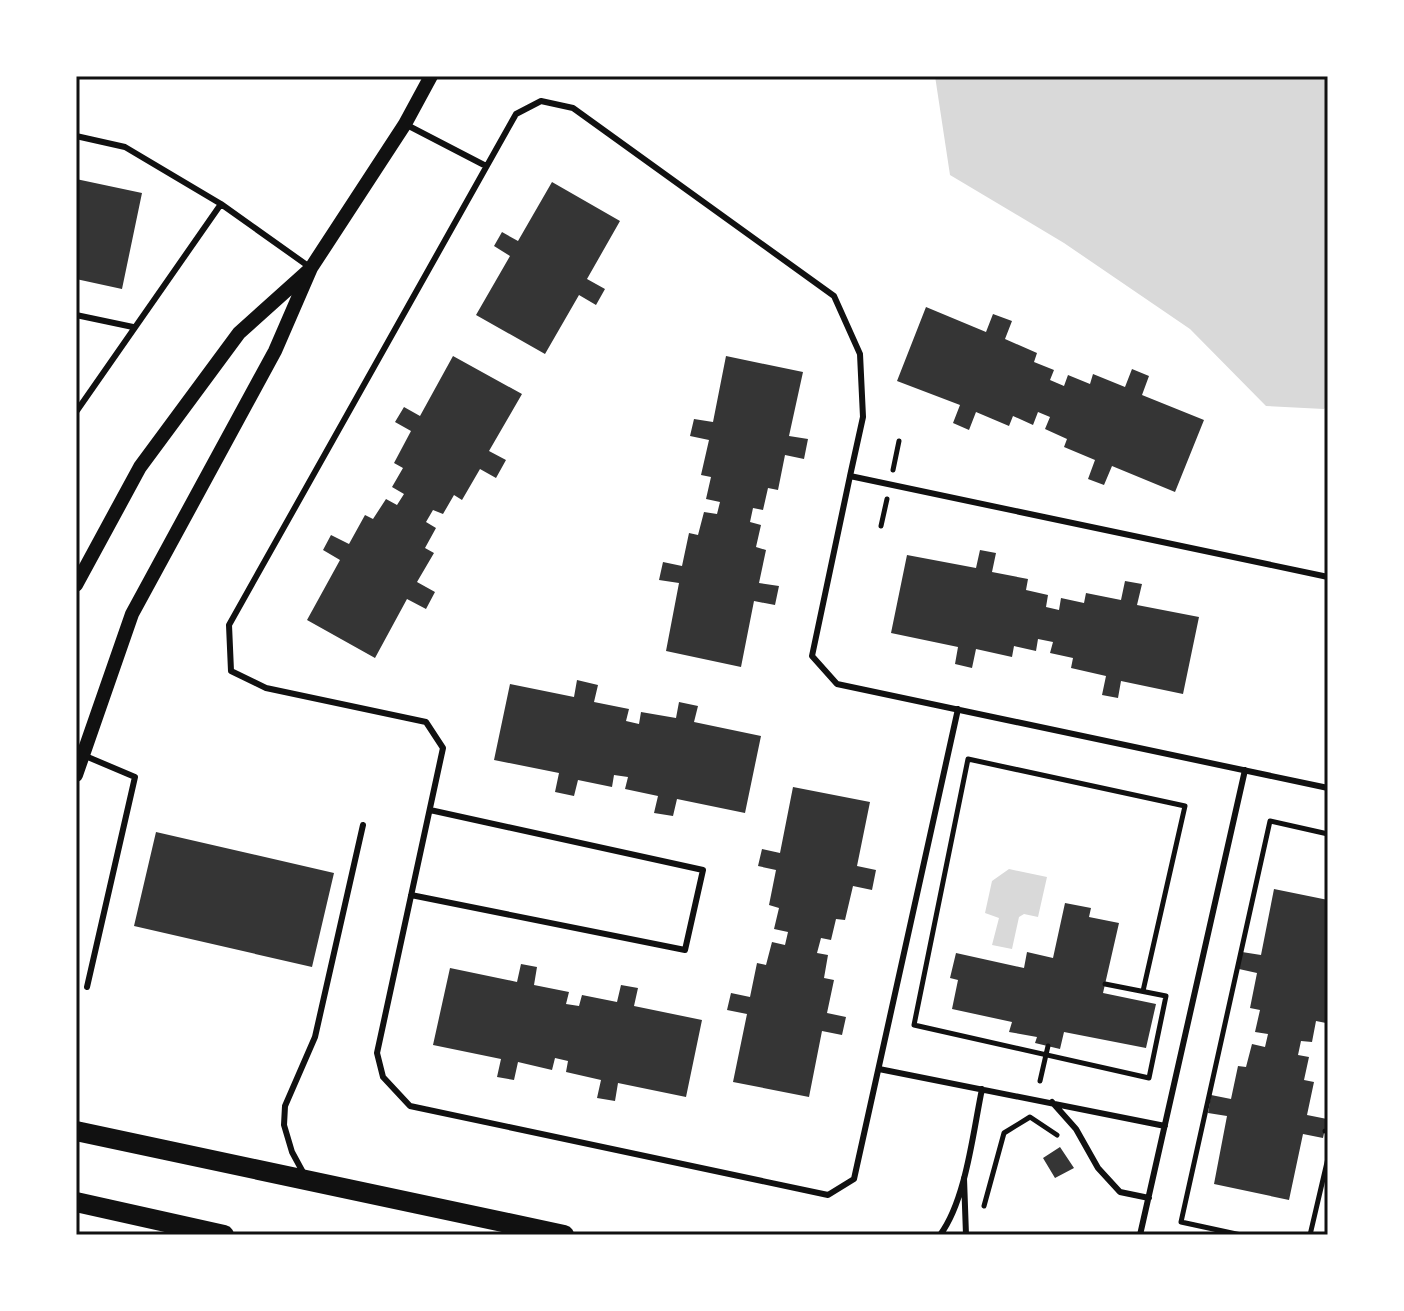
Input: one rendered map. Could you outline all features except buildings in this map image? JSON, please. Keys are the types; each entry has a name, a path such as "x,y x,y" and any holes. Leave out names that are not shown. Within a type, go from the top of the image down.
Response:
{"main road":[{"path":"76,1131 564,1235"},
{"path":"76,1202 224,1235"}],"street":[{"path":"76,775 132,614 275,351 311,268 405,124 431,76"},
{"path":"76,585 140,467 239,333 311,268"}],"lane":[{"path":"958,709 854,1179 828,1195 410,1106 383,1077 377,1053 443,748 426,722 266,688 231,671 229,625 516,114 541,101 573,108 834,296 860,354 863,417 812,656 837,684 958,709 1328,788"},
{"path":"405,124 486,166"},
{"path":"76,136 125,147 221,204 311,268"},
{"path":"76,412 221,204"},
{"path":"76,315 133,327"},
{"path":"850,476 1328,577"},
{"path":"82,754 135,777 87,987"},
{"path":"1140,1235 1245,770"},
{"path":"411,895 685,950 703,870 430,810"},
{"path":"309,1182 292,1152 284,1125 285,1106 315,1037 363,825"},
{"path":"879,1069 1165,1126"},
{"path":"940,1235 947,1226 964,1175 982,1089"},
{"path":"1052,1102 1076,1129 1098,1168 1120,1192 1149,1198"},
{"path":"964,1175 966,1235"}],"path":[{"path":"1105,984 1166,996 1149,1078 914,1025 968,759 1185,806 1143,991"},
{"path":"1241,1235 1181,1222 1270,821 1328,834"},
{"path":"1040,1081 1048,1046"},
{"path":"981,1218 1004,1133 1030,1117 1058,1135 1065,1146"},
{"path":"1310,1235 1328,1158"}],"shaded area":[{"path":"935,76 1328,76 1328,405 1324,409 1266,406 1190,329 1064,243 950,175"},
{"path":"1009,869 1047,877 1038,917 1024,914 1019,917 1012,949 992,945 999,918 985,913 992,881"}]}
